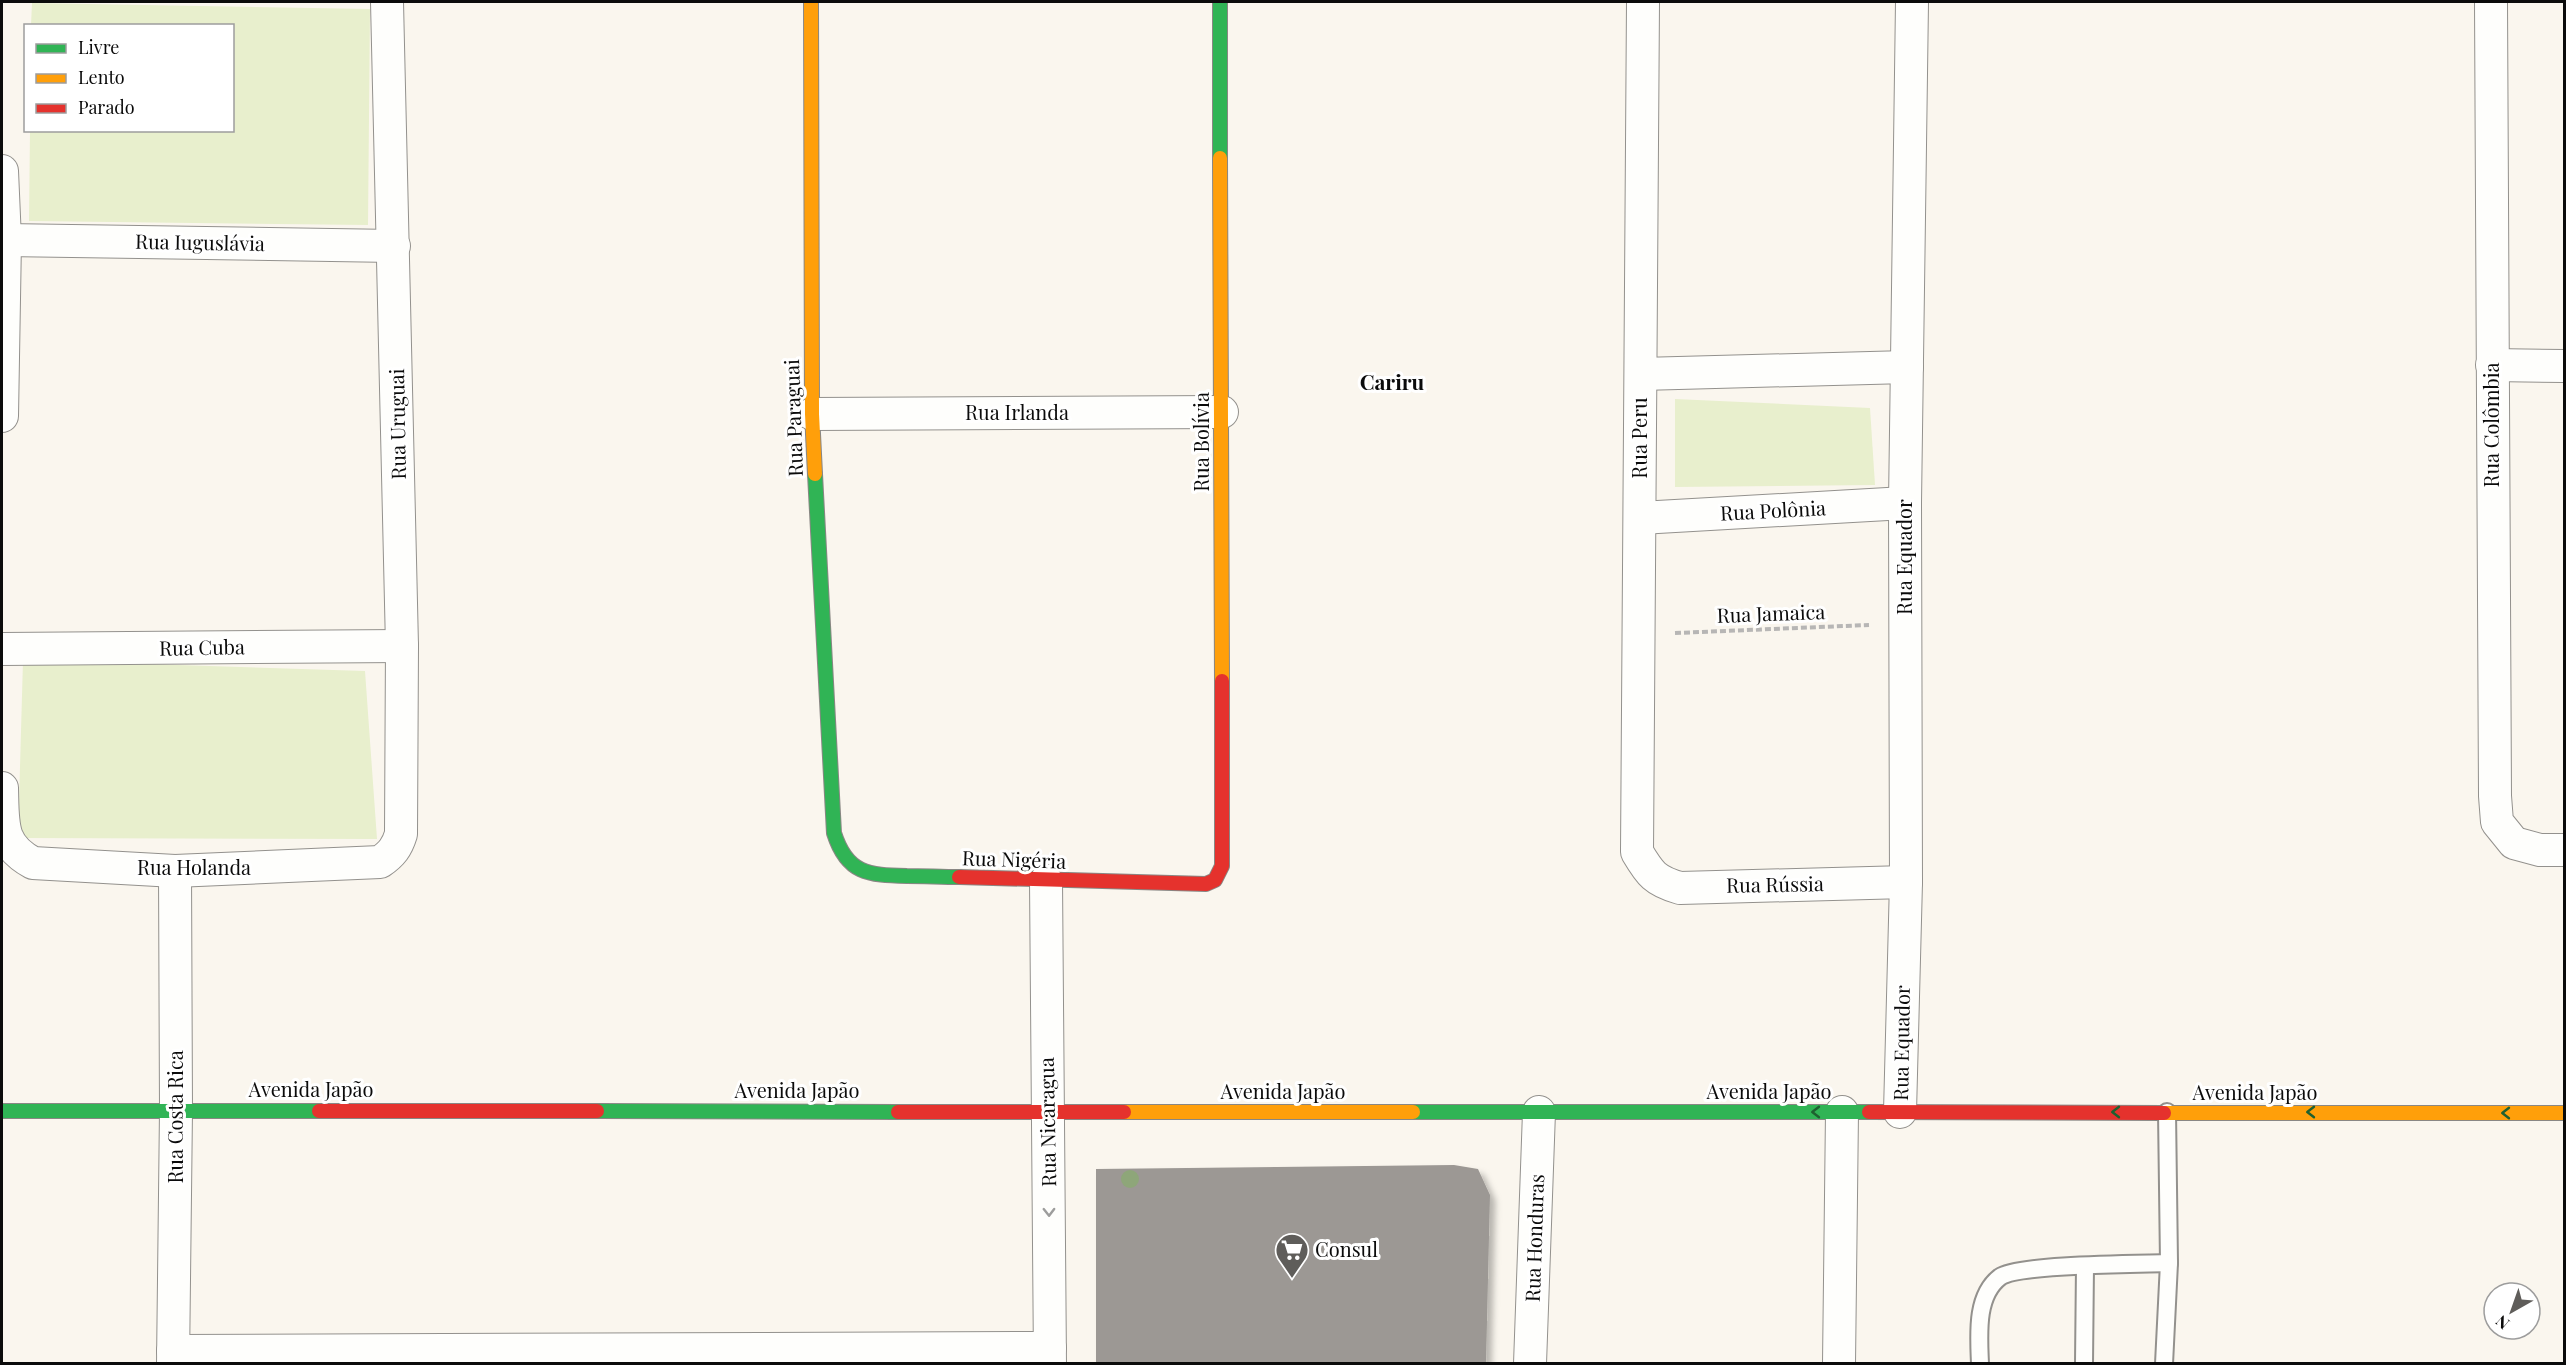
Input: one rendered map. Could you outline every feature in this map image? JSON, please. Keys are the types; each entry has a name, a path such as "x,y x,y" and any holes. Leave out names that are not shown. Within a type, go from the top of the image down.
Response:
{"street":[{"name":"Rua Uruguai","path":"387,2 402,646 401,834 397,845"},
{"name":"Rua Paraguai","path":"812,2 812,414 834,833"},
{"name":"Rua Bolívia","path":"1215,880 1222,866 1220,2"},
{"name":"Rua Peru","path":"1644,2 1637,852 1649,872"},
{"name":"Rua Equador","path":"1900,1112 1906,882 1905,503 1912,2"},
{"name":"Rua Colômbia","path":"2491,2 2495,796 2497,822 2514,843 2540,850 2565,850"},
{"path":"2,171 5,240 2,416"},
{"name":"Rua Iuguslávia","path":"5,240 394,246"},
{"path":"2492,365 2565,366"},
{"path":"1641,374 1907,367"},
{"name":"Rua Irlanda","path":"812,414 1222,412"},
{"name":"Rua Polônia","path":"1640,518 1905,503"},
{"name":"Rua Cuba","path":"2,649 402,646"},
{"name":"Rua Holanda","path":"2,788 3,828 6,843 17,855 33,863 175,871 380,862 391,855 397,845"},
{"name":"Rua Nigéria","path":"834,833 841,855 852,866 872,876 1206,884 1215,880"},
{"name":"Rua Costa Rica","path":"173,1357 176,1110 175,871"},
{"name":"Rua Rússia","path":"1649,872 1662,883 1680,888 1906,882"},
{"name":"Rua Nicaragua","path":"1046,880 1050,1356"},
{"name":"Avenida Japão","path":"2,1111 2565,1113"},
{"name":"Rua Honduras","path":"1530,1364 1539,1112"},
{"path":"1839,1364 1842,1112"},
{"path":"173,1357 1050,1356"}],"lane":[{"path":"2164,1364 2169,1263 2167,1112"},
{"path":"1980,1364 1979,1326 1986,1297 2001,1277 2029,1269 2169,1263"},
{"path":"2084,1364 2085,1266"}],"path":[{"name":"Rua Jamaica","path":"1638,635 1905,623"}],"green space":[{"path":"32,3 370,9 368,225 29,221 30,132 234,132 234,24 31,24"},
{"path":"1675,399 1870,408 1875,485 1675,487"},
{"path":"23,660 365,671 377,839 18,838"}],"building":[{"name":"Consul","path":"1454,1165 1478,1169 1490,1195 1486,1364 1096,1364 1096,1169"}],"traffic: fast":[{"path":"1220,2 1220,158"},
{"path":"815,474 834,833 839,847 853,864 870,873 959,877"},
{"path":"2,1111 319,1111"},
{"path":"597,1111 898,1112"},
{"path":"1413,1112 1869,1112"}],"traffic: slow":[{"path":"811,2 812,414 815,474"},
{"path":"1220,158 1222,681"},
{"path":"1124,1112 1413,1112"},
{"path":"2164,1113 2564,1113"}],"traffic: jam":[{"path":"959,877 1206,884 1215,880 1222,866 1222,681"},
{"path":"319,1111 597,1111"},
{"path":"898,1112 1124,1112"},
{"path":"1869,1112 2164,1113"}],"place":[{"name":"Consul","path":"1292,1279"}],"district":[{"name":"Cariru","path":"1392,383"}]}
